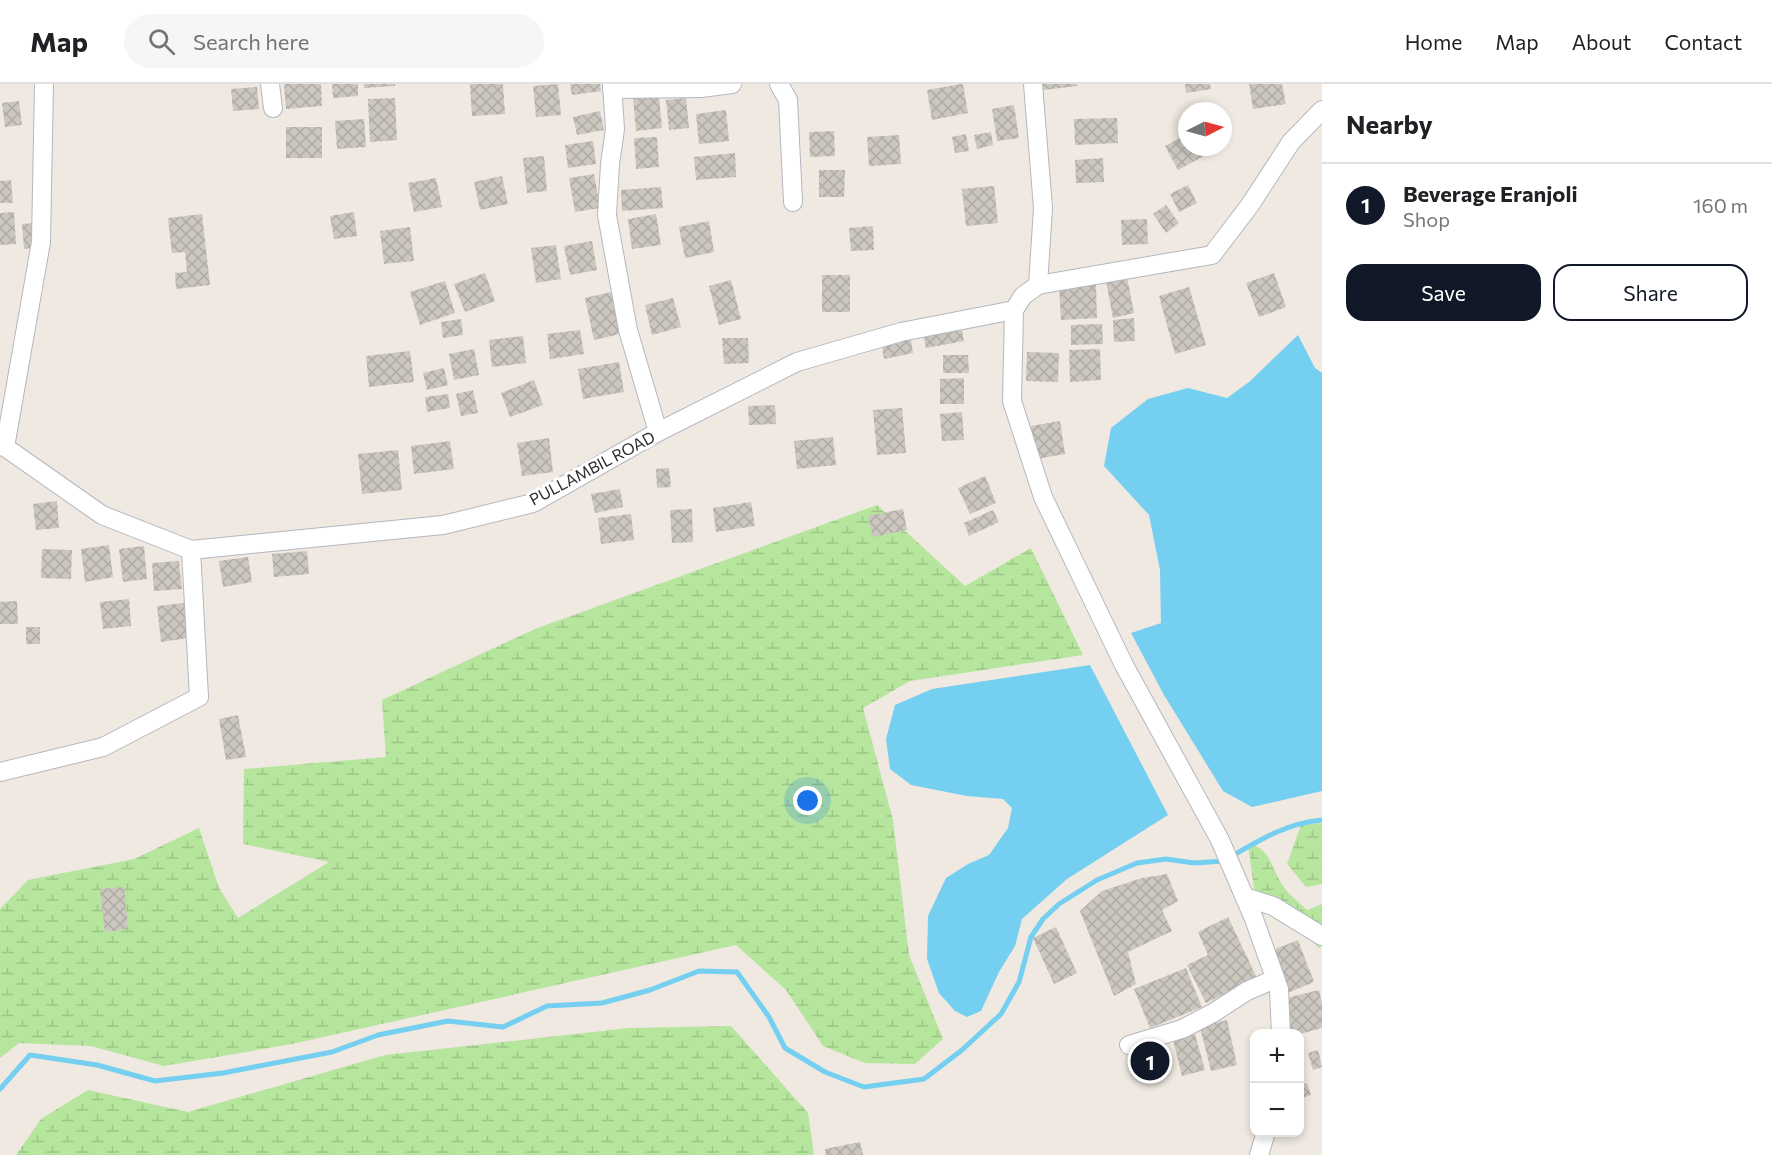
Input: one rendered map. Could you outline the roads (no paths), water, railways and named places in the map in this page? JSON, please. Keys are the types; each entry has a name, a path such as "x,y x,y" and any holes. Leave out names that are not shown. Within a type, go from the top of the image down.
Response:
{"street":[{"path":"2,446 40,242 44,84"},
{"path":"270,84 273,108"},
{"path":"658,432 628,330 617,259 607,215 615,129 612,87 700,88 732,84"},
{"path":"779,84 788,100 793,202"},
{"path":"1033,84 1042,208 1038,285"},
{"path":"1281,1029 1279,989 1243,892 1220,840 1124,665 1043,497 1012,401 1014,310 1023,296 1038,285 1212,255 1250,205 1291,142 1322,110"},
{"name":"PULLAMBIL ROAD","path":"2,446 102,515 191,550 443,525 533,503 658,432 796,362 901,332 1014,310"},
{"path":"0,772 103,747 199,697 191,550"},
{"path":"1243,892 1273,906 1322,936"},
{"path":"1129,1045 1182,1029 1213,1013 1246,991 1275,979"},
{"path":"1259,1155 1264,1137"}],"water":[{"path":"1298,335 1315,368 1322,373 1322,791 1252,807 1223,791 1164,695 1131,633 1161,623 1160,570 1149,515 1104,466 1111,428 1148,399 1188,388 1227,398 1249,382"},
{"path":"1090,665 1168,815 1067,879 1022,919 1015,946 999,972 981,1011 967,1017 955,1011 939,993 927,959 928,916 946,878 968,864 989,855 1008,828 1012,808 1003,799 967,796 911,785 890,769 886,739 895,705 932,689"}],"waterway":[{"path":"1232,856 1286,828 1322,820"},
{"path":"0,1089 30,1055 97,1065 155,1081 223,1073 332,1052 378,1035 448,1021 503,1027 547,1006 602,1003 650,990 699,971 737,972 769,1017 785,1048 825,1072 864,1087 924,1079 962,1050 1001,1014 1019,982 1031,937 1043,919 1059,904 1097,880 1137,863 1166,859 1194,863 1224,861"}],"place":[{"name":"Beverage Eranjoli","path":"1150,1061"}]}
